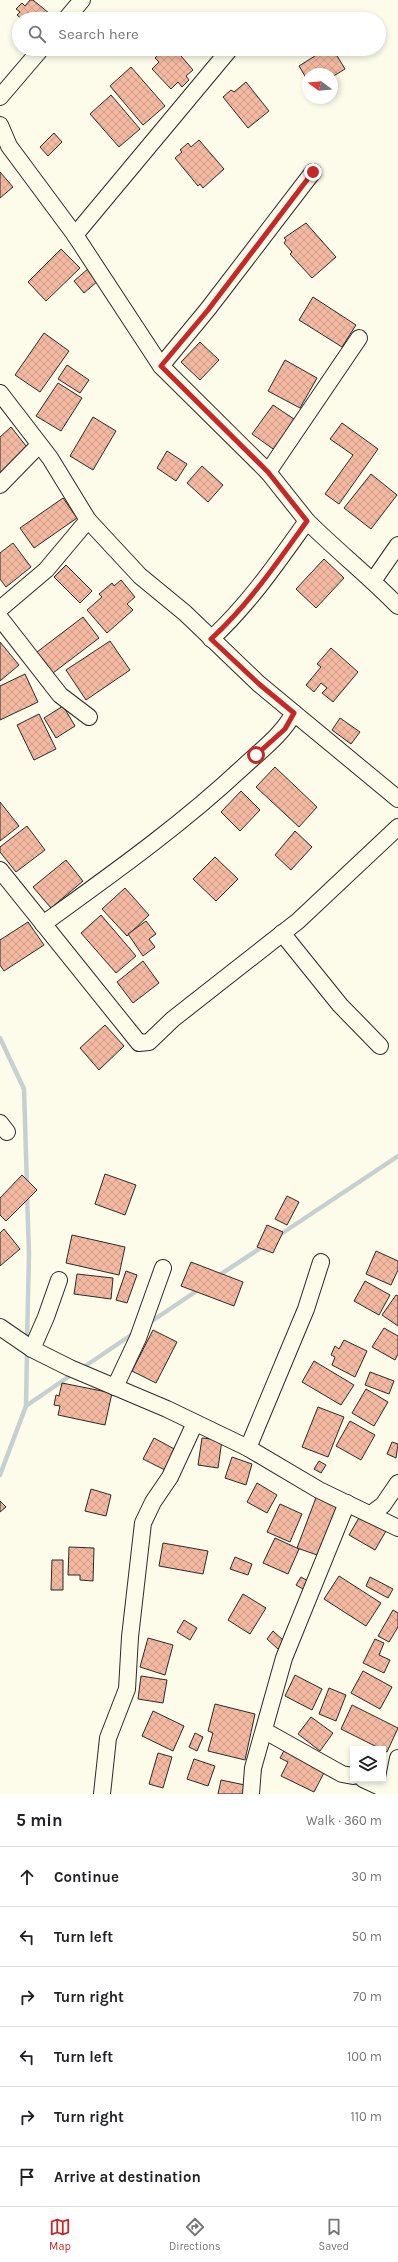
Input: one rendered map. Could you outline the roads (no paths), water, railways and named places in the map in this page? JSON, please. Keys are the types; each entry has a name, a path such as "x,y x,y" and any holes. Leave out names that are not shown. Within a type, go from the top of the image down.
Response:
{"street":[{"path":"72,12 82,0"},
{"path":"0,97 34,56"},
{"path":"75,236 224,56"},
{"path":"0,125 9,146 75,236 161,366 268,472 307,521 336,550 398,606"},
{"path":"161,366 208,310 313,172"},
{"path":"268,472 359,338"},
{"path":"0,393 40,445 88,520 140,576 185,613 259,684 398,799"},
{"path":"0,485 40,445"},
{"path":"0,609 46,570 88,520"},
{"path":"211,639 232,620 256,592 307,521"},
{"path":"373,582 398,545"},
{"path":"0,618 60,695 90,718"},
{"path":"43,924 168,832 285,729 294,713"},
{"path":"0,870 139,1043 149,1042 173,1019 282,933 398,827"},
{"path":"282,933 340,1005 380,1046"},
{"path":"248,1448 306,1309 320,1262"},
{"path":"115,1386 138,1338 164,1268"},
{"path":"32,1349 46,1317 58,1280"},
{"path":"0,1327 32,1349 70,1368 115,1386 248,1448 319,1490 398,1528"},
{"path":"102,1794 108,1738 127,1689 130,1637 143,1523 153,1502 170,1477 195,1423"},
{"path":"371,1514 383,1505 398,1482"},
{"path":"251,1794 253,1768 265,1731 284,1658 347,1503"},
{"path":"265,1731 342,1774 350,1775"},
{"path":"369,1782 393,1793 398,1758"}],"waterway":[{"path":"0,1038 24,1089 27,1186"},
{"path":"278,1236 398,1156"},
{"path":"27,1195 29,1253 27,1341"},
{"path":"218,1276 265,1245"},
{"path":"149,1323 201,1288"},
{"path":"81,1369 134,1333"},
{"path":"0,1475 26,1406 27,1351"},
{"path":"26,1406 74,1373"}]}
